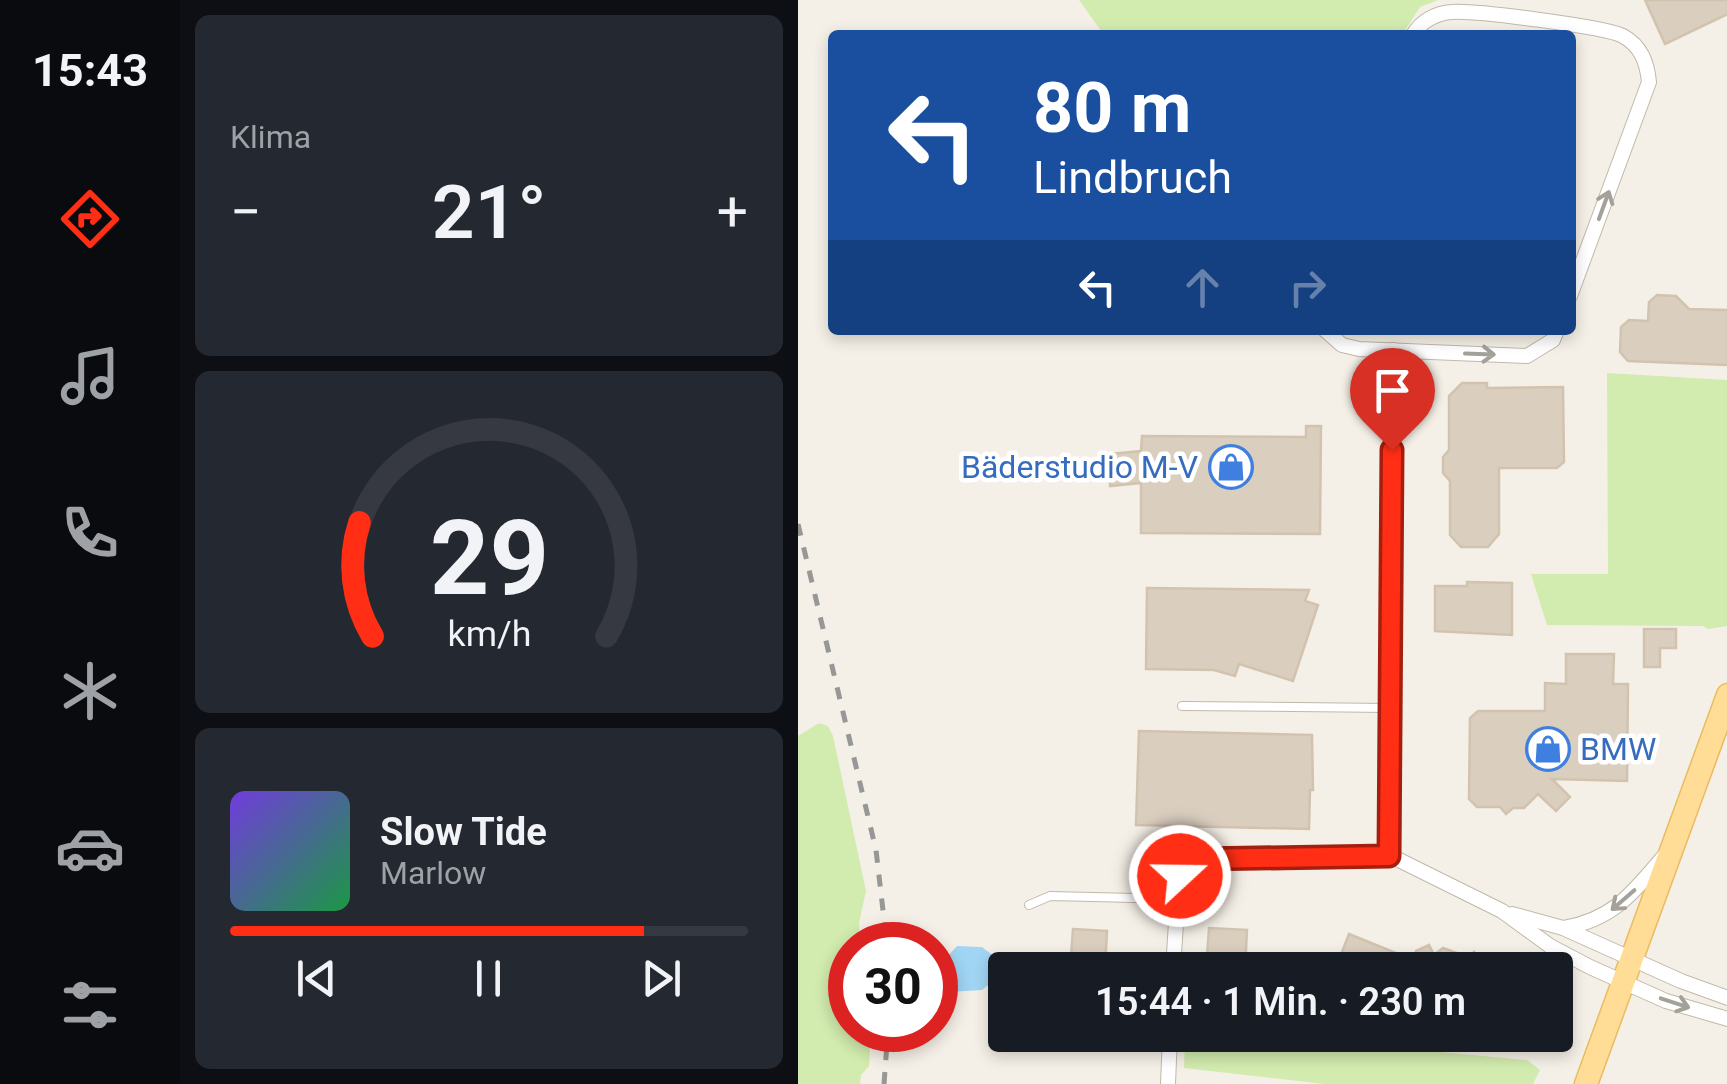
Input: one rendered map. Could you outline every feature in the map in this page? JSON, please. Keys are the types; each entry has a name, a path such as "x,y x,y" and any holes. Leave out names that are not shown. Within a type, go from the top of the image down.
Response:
{"main road":[{"path":"1586,1084 1728,695"}],"street":[{"path":"1419,30 1432,16 1465,12 1612,32 1625,37 1644,58 1649,82 1576,280"},
{"path":"1331,335 1342,345 1527,356 1554,335"},
{"path":"1389,856 1392,350"},
{"path":"1563,928 1586,924 1624,904 1669,851"},
{"path":"1175,952 1180,876 1200,859 1389,856 1502,911 1550,946 1624,983 1666,1001 1728,1019"},
{"path":"1502,911 1563,928 1728,998"},
{"path":"1168,1084 1169,1052"}],"lane":[{"path":"1182,706 1390,708"},
{"path":"1029,906 1050,896 1177,898"}],"green space":[{"path":"1079,0 1438,0 1420,7 1405,30 1100,30"},
{"path":"1607,373 1727,380 1727,626 1708,629 1547,625 1531,574 1608,574"},
{"path":"819,723 828,726 833,736 866,891 859,922 828,922 828,1052 870,1052 869,1066 861,1075 860,1084 798,1084 798,736"},
{"path":"1184,1052 1441,1052 1527,1060 1540,1070 1533,1084 1325,1084 1184,1068"}],"water":[{"path":"958,946 982,947 988,952 988,985 982,990 958,991"}],"building":[{"path":"1645,0 1728,0 1728,14 1665,44"},
{"path":"1657,295 1676,296 1689,309 1728,310 1728,365 1628,361 1620,352 1621,327 1629,320 1648,321 1649,302"},
{"path":"1462,383 1487,383 1487,388 1563,387 1564,462 1557,468 1499,468 1499,534 1488,547 1461,547 1450,535 1450,481 1443,473 1443,457 1449,450 1449,396"},
{"name":"Bäderstudio M-V","path":"1306,426 1321,426 1320,534 1141,533 1141,483 1110,486 1110,454 1141,451 1142,436 1306,437"},
{"path":"1467,582 1512,583 1512,635 1435,631 1435,586 1467,586"},
{"path":"1147,588 1309,590 1305,601 1318,605 1293,681 1239,664 1235,676 1214,670 1146,669"},
{"path":"1644,629 1676,629 1676,648 1660,648 1660,667 1644,667"},
{"name":"BMW","path":"1566,654 1614,654 1613,684 1628,684 1627,781 1552,779 1570,797 1556,811 1538,794 1524,808 1513,808 1506,814 1500,807 1477,807 1469,799 1470,718 1478,711 1545,711 1545,683 1566,684"},
{"path":"1139,731 1312,735 1309,829 1136,825"},
{"path":"1209,928 1247,930 1246,952 1207,952"},
{"path":"1073,929 1107,931 1106,952 1071,952"},
{"path":"1349,934 1393,952 1342,952"},
{"path":"1429,945 1432,952 1416,952 1416,951"}],"railway":[{"path":"798,524 876,850 884,922"},
{"path":"884,1084 886,1052"}],"place":[{"name":"Bäderstudio M-V","path":"1231,467"},
{"name":"BMW","path":"1548,749"}],"route":[{"path":"1180,876 1200,859 1389,856 1392,450"}]}
